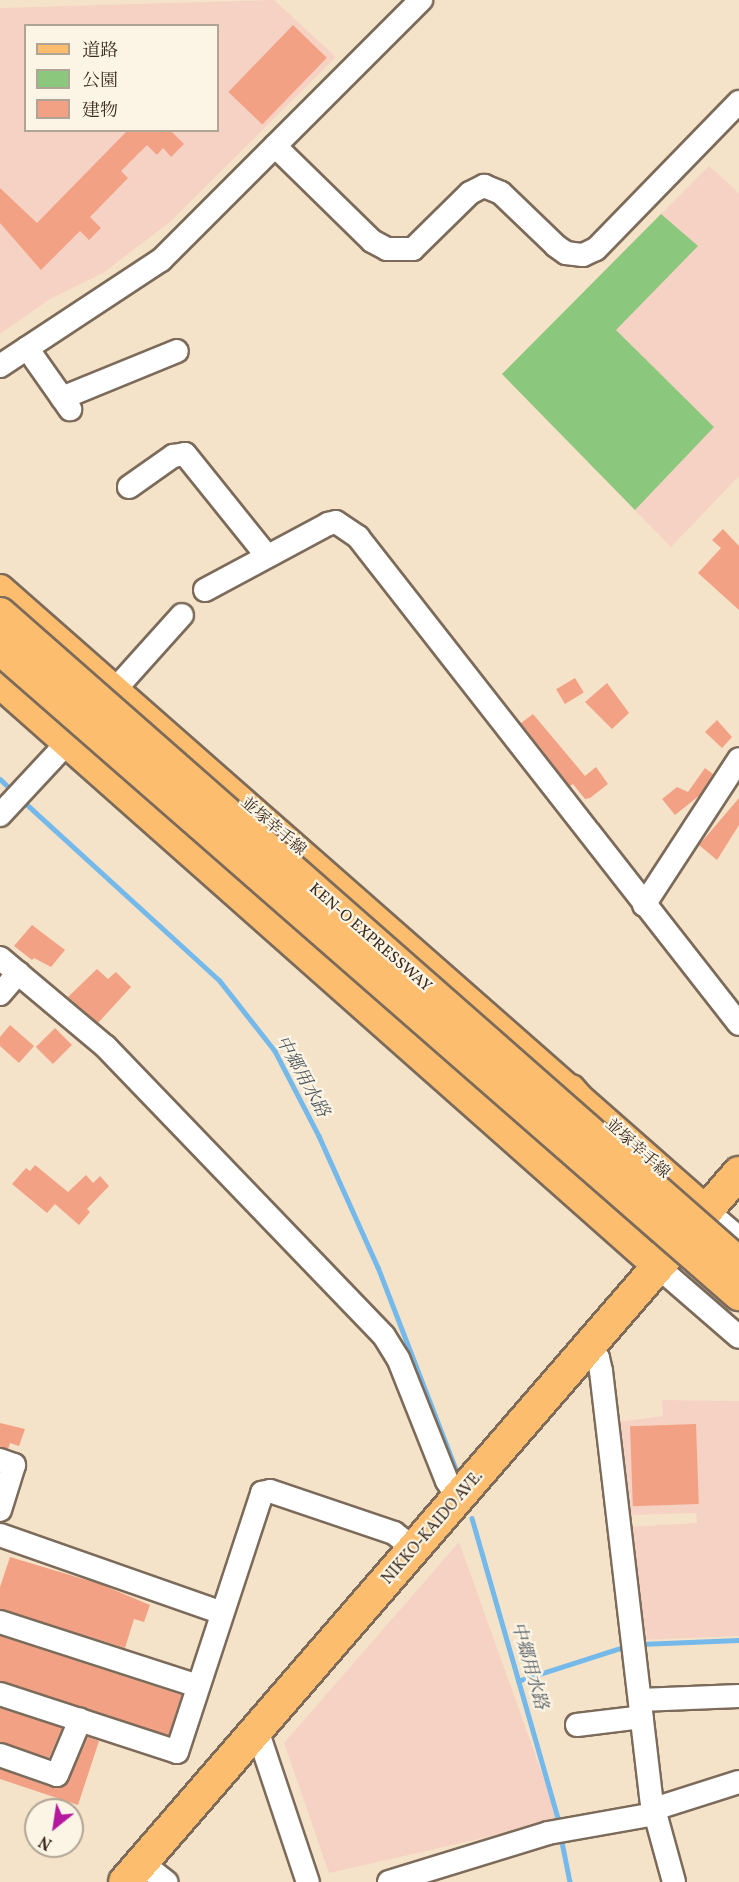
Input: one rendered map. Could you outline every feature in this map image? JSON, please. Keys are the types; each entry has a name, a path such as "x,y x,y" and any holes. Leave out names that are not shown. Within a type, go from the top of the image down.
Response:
{"highway":[{"name":"KEN-O EXPRESSWAY","path":"0,614 739,1264"},
{"name":"KEN-O EXPRESSWAY","path":"0,648 739,1294"},
{"name":"NIKKO-KAIDO AVE.","path":"144,1876 257,1730 416,1550 739,1173"}],"main road":[{"name":"並塚幸手線","path":"0,589 706,1210"},
{"path":"0,684 657,1266 673,1233 674,1221 617,1170 605,1132 571,1089"}],"street":[{"path":"0,366 161,260 421,0"},
{"path":"275,146 372,241 387,249 413,249 470,193 484,186 501,193 555,246 566,253 583,255 596,249 739,102"},
{"path":"27,348 66,404 177,351"},
{"path":"129,487 173,456 185,454 267,556"},
{"path":"205,590 336,522 358,537 739,1024"},
{"path":"0,816 182,615"},
{"path":"644,905 739,759"},
{"path":"0,958 105,1046 384,1336 398,1358 447,1481 459,1498"},
{"path":"0,994 18,974"},
{"path":"739,1238 706,1210 702,1226 705,1246 739,1279"},
{"path":"657,1266 739,1337"},
{"path":"587,1348 598,1358 601,1371 655,1811 674,1882"},
{"path":"0,1460 14,1465 0,1510"},
{"path":"0,1694 177,1752 220,1612 261,1493 270,1491 394,1533 416,1550"},
{"path":"0,1535 220,1612"},
{"path":"0,1622 198,1686"},
{"path":"577,1725 641,1708 739,1696"},
{"path":"0,1755 57,1775 81,1720"},
{"path":"257,1730 308,1882"},
{"path":"390,1882 548,1833 655,1811 739,1782"}],"shaded area":[{"path":"274,0 336,57 170,222 103,273 50,299 0,334 0,8"},
{"path":"709,166 739,193 739,476 671,547 502,374"},
{"path":"662,1400 739,1401 739,1636 639,1640 627,1527 697,1523 696,1513 626,1515 617,1422 663,1416"},
{"path":"459,1542 559,1821 329,1873 284,1743"}],"green space":[{"path":"661,214 698,246 616,330 714,427 635,510 502,374"}],"building":[{"path":"293,25 327,58 262,125 228,92"},
{"path":"126,132 172,132 184,144 171,157 163,148 157,155 147,145 121,171 128,178 90,217 101,228 89,240 80,231 41,270 0,223 0,188 37,223"},
{"path":"723,529 739,546 739,610 698,573 721,548 712,540"},
{"path":"575,678 584,693 565,704 556,689"},
{"path":"607,683 629,713 612,729 585,702"},
{"path":"533,714 585,776 596,767 608,784 590,798 585,799 573,784 570,786 521,723"},
{"path":"717,720 732,737 722,748 705,732"},
{"path":"705,768 713,774 700,795 675,815 662,799 677,787 688,792"},
{"path":"739,798 739,825 717,860 699,845"},
{"path":"32,925 65,950 51,967 34,958 32,960 14,946"},
{"path":"97,969 108,979 116,972 131,987 98,1023 68,997"},
{"path":"10,1025 34,1046 19,1063 0,1046 0,1037"},
{"path":"55,1028 72,1045 53,1064 36,1047"},
{"path":"35,1165 68,1192 86,1175 93,1183 100,1176 109,1186 87,1209 90,1212 79,1225 55,1204 47,1213 12,1184 26,1168 30,1171"},
{"path":"0,1423 25,1429 19,1446 10,1443 8,1449 0,1447"},
{"path":"696,1424 699,1504 633,1506 630,1426"},
{"path":"10,1557 100,1584 150,1605 144,1622 134,1619 125,1648 0,1609 0,1587"},
{"path":"0,1636 182,1695 168,1738 0,1683"},
{"path":"0,1708 62,1728 49,1758 0,1742"},
{"path":"88,1737 99,1741 80,1798 57,1798 0,1779 0,1769 53,1788 65,1786"}],"waterway":[{"name":"中郷用水路","path":"0,779 14,792"},
{"name":"中郷用水路","path":"22,800 220,981 275,1051 319,1136 378,1267 457,1472"},
{"name":"中郷用水路","path":"472,1518 559,1821"},
{"path":"640,1644 739,1640"},
{"path":"518,1681 623,1647"},
{"name":"中郷用水路","path":"562,1842 570,1882"}]}
